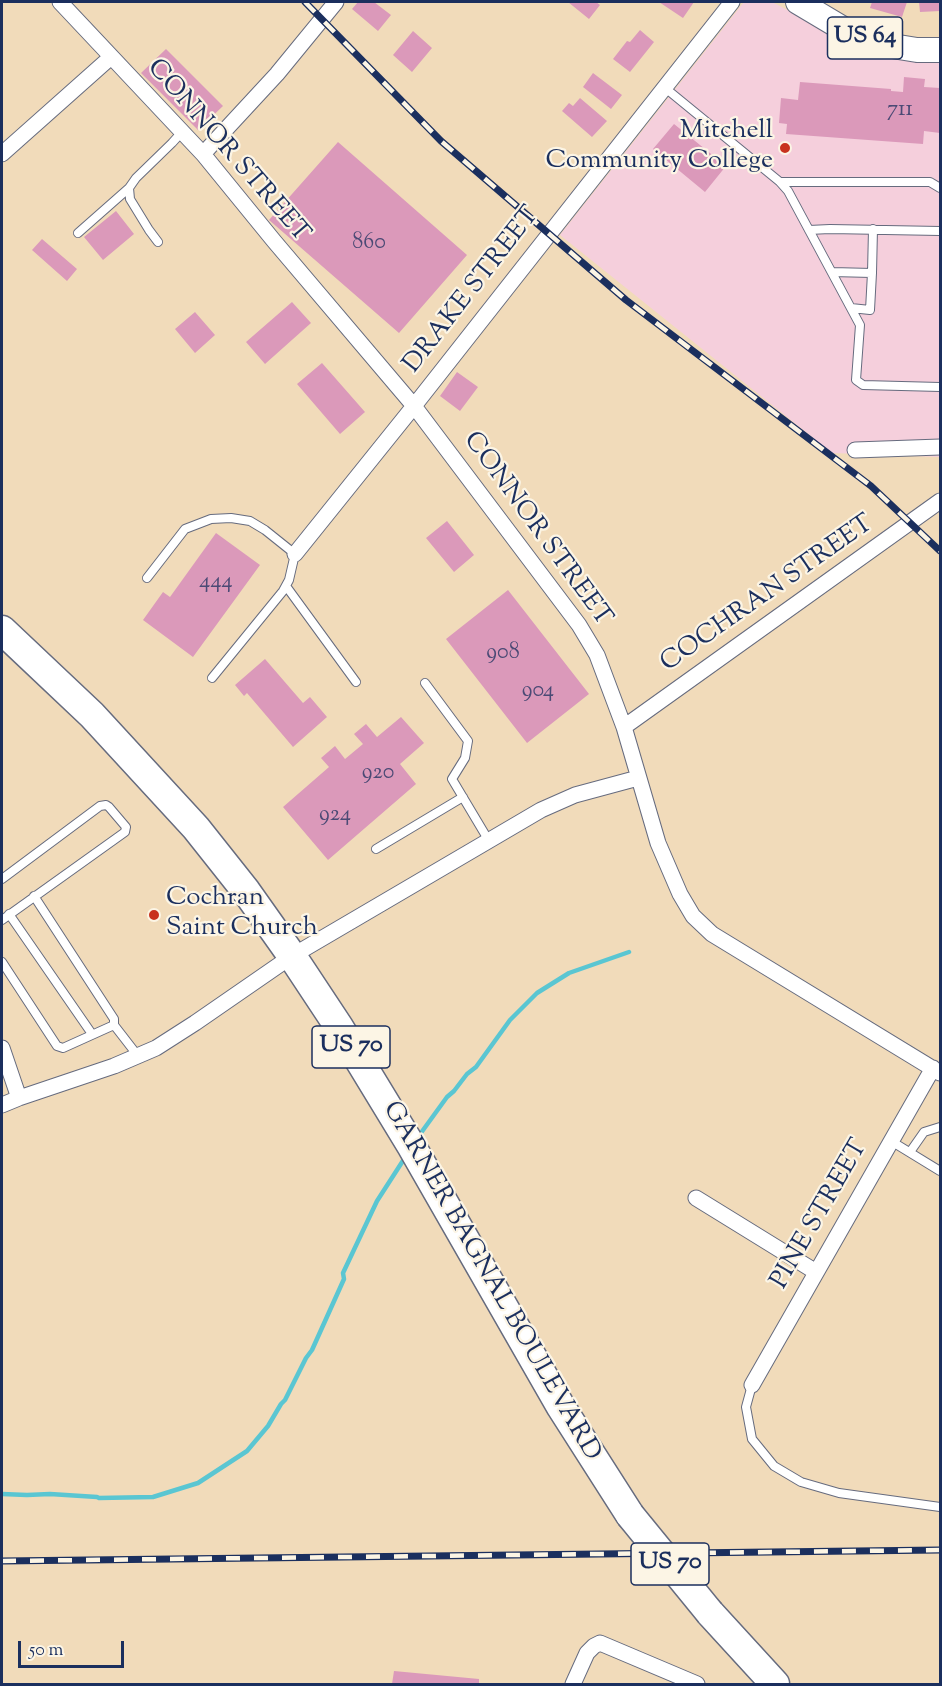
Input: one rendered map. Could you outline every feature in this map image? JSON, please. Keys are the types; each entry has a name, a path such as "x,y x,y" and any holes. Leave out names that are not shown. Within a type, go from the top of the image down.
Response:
{"highway":[{"name":"GARNER BAGNAL BOULEVARD","path":"2,630 92,715 189,820 246,891 339,1027 412,1146 561,1407 630,1515 710,1613 775,1684"}],"main road":[{"name":"US 64","path":"798,2 845,30 880,44 940,51"}],"street":[{"name":"CONNOR STREET","path":"60,2 203,154 414,406 579,625 597,656 624,727 658,843 680,894 693,916 712,934 937,1071"},
{"path":"203,154 277,74 336,2"},
{"name":"DRAKE STREET","path":"295,554 732,2"},
{"path":"2,154 111,57"},
{"path":"855,450 940,447"},
{"name":"COCHRAN STREET","path":"624,727 940,501"},
{"path":"2,1105 114,1066 156,1047 292,956 542,810 574,795 638,778"},
{"path":"2,1048 19,1098"},
{"name":"PINE STREET","path":"752,1385 891,1141 937,1071"},
{"path":"696,1198 816,1272"},
{"path":"573,1684 587,1653 600,1642 698,1684"}],"lane":[{"path":"664,87 788,191 860,325 856,380 863,385 940,387"},
{"path":"78,233 129,188 135,178 182,132"},
{"path":"780,182 930,182 940,188"},
{"path":"129,188 130,199 158,242"},
{"path":"851,308 870,310 873,229"},
{"path":"809,230 940,231"},
{"path":"832,272 872,273"},
{"path":"147,578 185,529 211,519 231,518 250,521 266,530 295,554 286,586 212,678"},
{"path":"286,586 356,682"},
{"path":"425,683 468,741 465,758 452,778 489,841"},
{"path":"376,849 463,797"},
{"path":"2,879 100,806 109,807 126,827 125,832 2,920"},
{"path":"34,896 114,1019 114,1024 138,1056"},
{"path":"9,914 92,1034"},
{"path":"2,962 57,1046 63,1048 114,1024"},
{"path":"910,1152 924,1132 940,1127"},
{"path":"891,1141 940,1171"},
{"path":"752,1385 746,1407 752,1440 774,1466 801,1482 838,1493 940,1507"}],"shaded area":[{"name":"Mitchell Community College","path":"744,2 772,2 820,27 940,60 940,457 832,453 560,235"}],"building":[{"path":"358,2 374,2 391,15 378,31 352,9"},
{"path":"568,2 596,2 600,5 589,19"},
{"path":"659,2 694,2 683,18"},
{"path":"872,2 907,2 902,17 870,8"},
{"path":"919,2 940,2 940,11 920,12"},
{"path":"640,30 654,42 630,72 613,59 627,41 630,42"},
{"path":"413,31 432,48 412,72 393,55"},
{"path":"166,49 223,106 198,130 141,73"},
{"path":"593,73 622,95 611,109 583,87"},
{"path":"904,77 925,79 924,87 940,88 940,133 924,131 923,144 786,134 787,124 779,123 781,98 798,100 800,82 891,89 891,91 903,92"},
{"path":"580,98 607,121 592,137 562,111 569,103 573,106"},
{"path":"674,124 726,166 705,192 653,149"},
{"path":"338,142 467,255 399,333 269,220"},
{"path":"116,211 134,234 103,260 84,237"},
{"path":"42,239 77,269 67,281 32,250"},
{"path":"292,302 311,323 265,364 246,342"},
{"path":"195,312 215,335 195,353 175,329"},
{"path":"322,363 365,412 340,434 297,384"},
{"path":"457,372 478,387 460,411 440,396"},
{"path":"447,521 474,555 454,572 426,538"},
{"path":"216,533 260,565 193,657 143,620 163,592 170,597"},
{"path":"508,590 589,694 527,743 446,639"},
{"path":"265,659 303,703 310,697 327,717 293,747 247,693 244,696 235,685"},
{"path":"401,717 424,743 400,764 416,784 328,860 283,807 329,767 321,758 335,746 345,759 363,744 354,734 366,724 377,737"},
{"path":"394,1671 479,1679 479,1684 392,1684"}],"waterway":[{"path":"418,1137 447,1097 476,1067 510,1020 537,993 569,973 629,952"},
{"path":"2,1494 50,1494 99,1498 153,1497 198,1483 247,1451 268,1426 285,1400 312,1350 344,1279 343,1273 377,1201 406,1156"}],"railway":[{"path":"305,2 441,141 626,300 871,486 940,551"},
{"path":"2,1561 940,1550"}],"place":[{"name":"Mitchell Community College","path":"785,148"},
{"name":"Cochran Saint Church","path":"154,915"}]}
